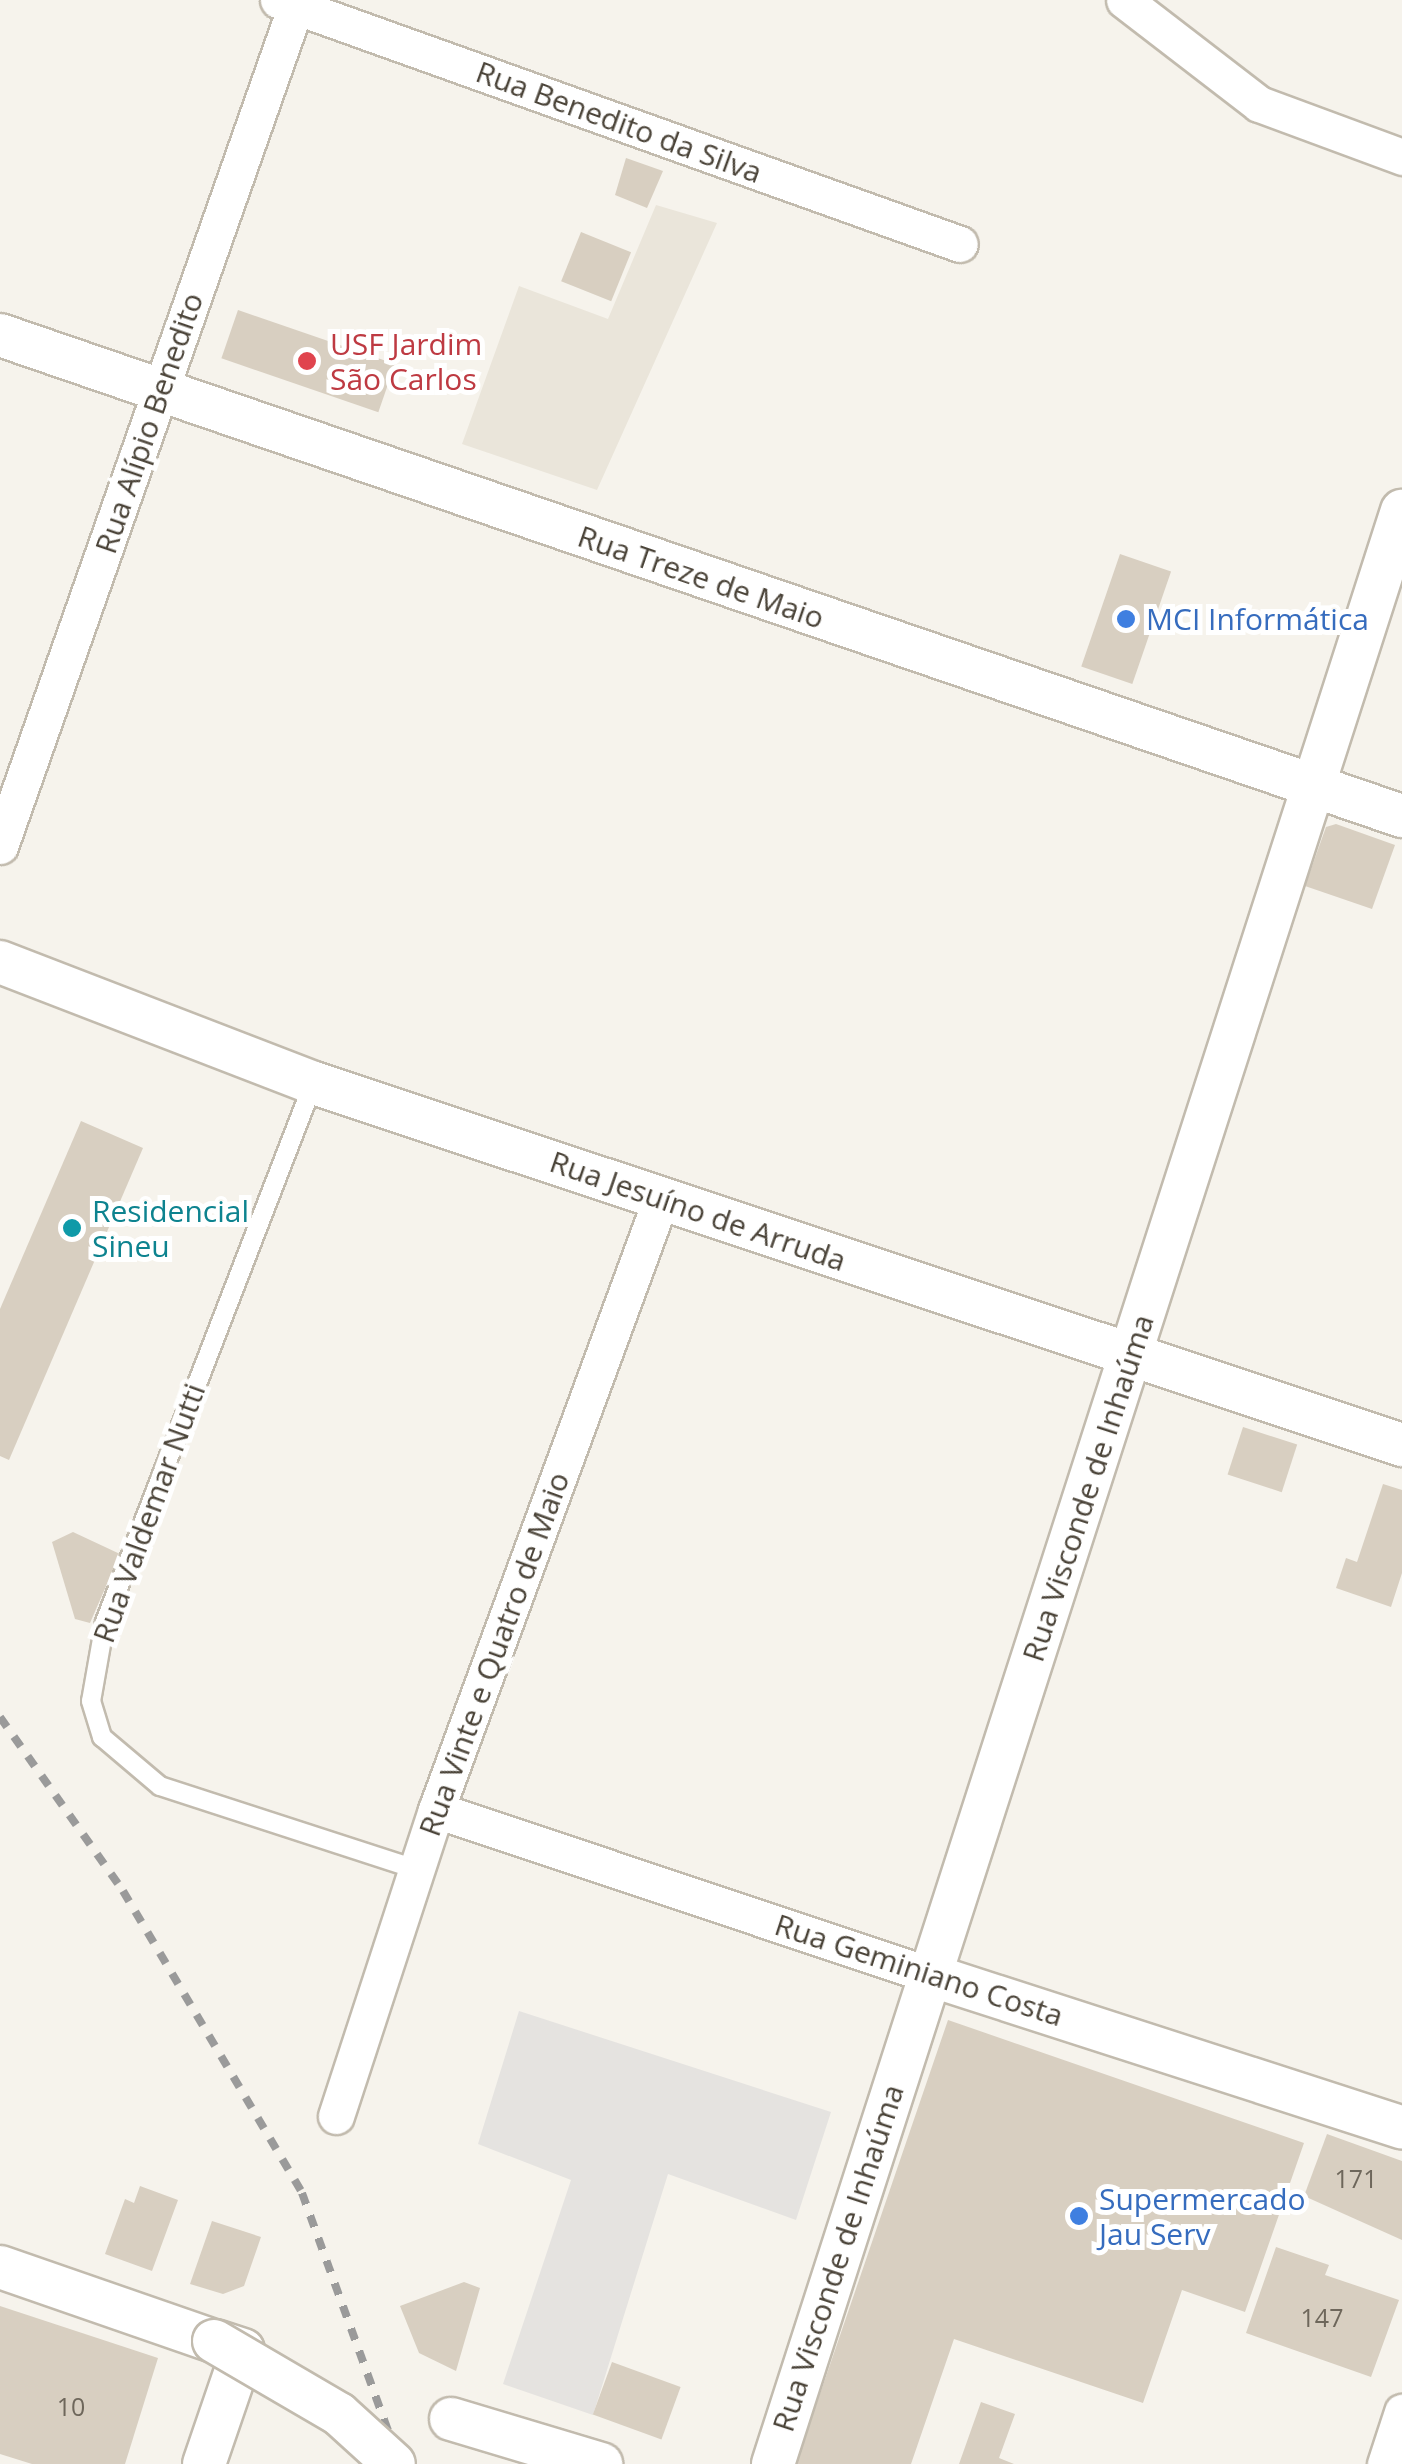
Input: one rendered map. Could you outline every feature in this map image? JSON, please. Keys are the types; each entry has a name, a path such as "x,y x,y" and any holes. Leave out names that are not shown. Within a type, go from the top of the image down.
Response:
{"street":[{"path":"1124,0 1259,104 1402,157"},
{"name":"Rua Benedito da Silva","path":"290,2 960,244"},
{"name":"Rua Alípio Benedito","path":"0,846 160,392 290,2"},
{"name":"Rua Treze de Maio","path":"0,335 1402,816"},
{"name":"Rua Visconde de Inhaúma","path":"774,2464 1317,786 1402,512"},
{"name":"Rua Jesuíno de Arruda","path":"0,962 314,1083 662,1196 1129,1359 1402,1445"},
{"name":"Rua Vinte e Quatro de Maio","path":"336,2116 415,1869 662,1196"},
{"name":"Rua Geminiano Costa","path":"436,1810 1402,2128"},
{"path":"0,2266 222,2344 339,2414 394,2464"},
{"path":"204,2464 222,2344"},
{"path":"1385,2464 1402,2412"},
{"path":"451,2419 601,2464"}],"lane":[{"name":"Rua Valdemar Nutti","path":"314,1083 105,1622 90,1701 102,1738 160,1786 415,1869"}],"shaded area":[{"path":"656,205 717,223 597,490 462,444 519,286 608,319"},
{"path":"519,2011 831,2112 796,2220 668,2174 593,2415 503,2384 571,2180 478,2144"}],"building":[{"path":"626,158 663,171 647,208 615,195"},
{"path":"581,232 631,252 611,301 561,281"},
{"name":"USF Jardim São Carlos","path":"238,310 395,364 378,412 221,358"},
{"name":"MCI Informática","path":"1120,554 1171,572 1132,684 1081,667"},
{"path":"1336,824 1395,845 1372,909 1305,886 1326,827"},
{"name":"Residencial Sineu","path":"81,1121 143,1148 9,1460 0,1456 0,1309"},
{"path":"1243,1427 1297,1445 1282,1492 1228,1475"},
{"path":"1383,1484 1402,1490 1402,1573 1391,1607 1336,1588 1346,1558 1357,1562"},
{"path":"73,1532 120,1554 90,1623 75,1619 52,1542"},
{"name":"Supermercado Jau Serv","path":"948,2020 1304,2143 1245,2312 1182,2290 1143,2403 954,2339 911,2464 796,2464"},
{"path":"1327,2134 1402,2161 1402,2240 1304,2196"},
{"path":"140,2186 178,2200 152,2271 105,2254 125,2199 134,2203"},
{"path":"212,2221 261,2237 244,2286 223,2294 190,2284"},
{"path":"1276,2247 1329,2265 1325,2275 1399,2300 1371,2377 1246,2333"},
{"path":"464,2282 480,2288 456,2371 419,2353 400,2306"},
{"path":"0,2306 158,2358 125,2464 32,2464 0,2454"},
{"path":"612,2362 681,2387 661,2440 593,2415"},
{"path":"981,2402 1015,2414 999,2458 1014,2464 959,2464"}],"railway":[{"path":"0,1717 123,1891 302,2193 400,2464"}],"place":[{"name":"USF Jardim São Carlos","path":"307,361"},
{"name":"MCI Informática","path":"1126,619"},
{"name":"Residencial Sineu","path":"72,1228"},
{"name":"Supermercado Jau Serv","path":"1079,2216"}]}
